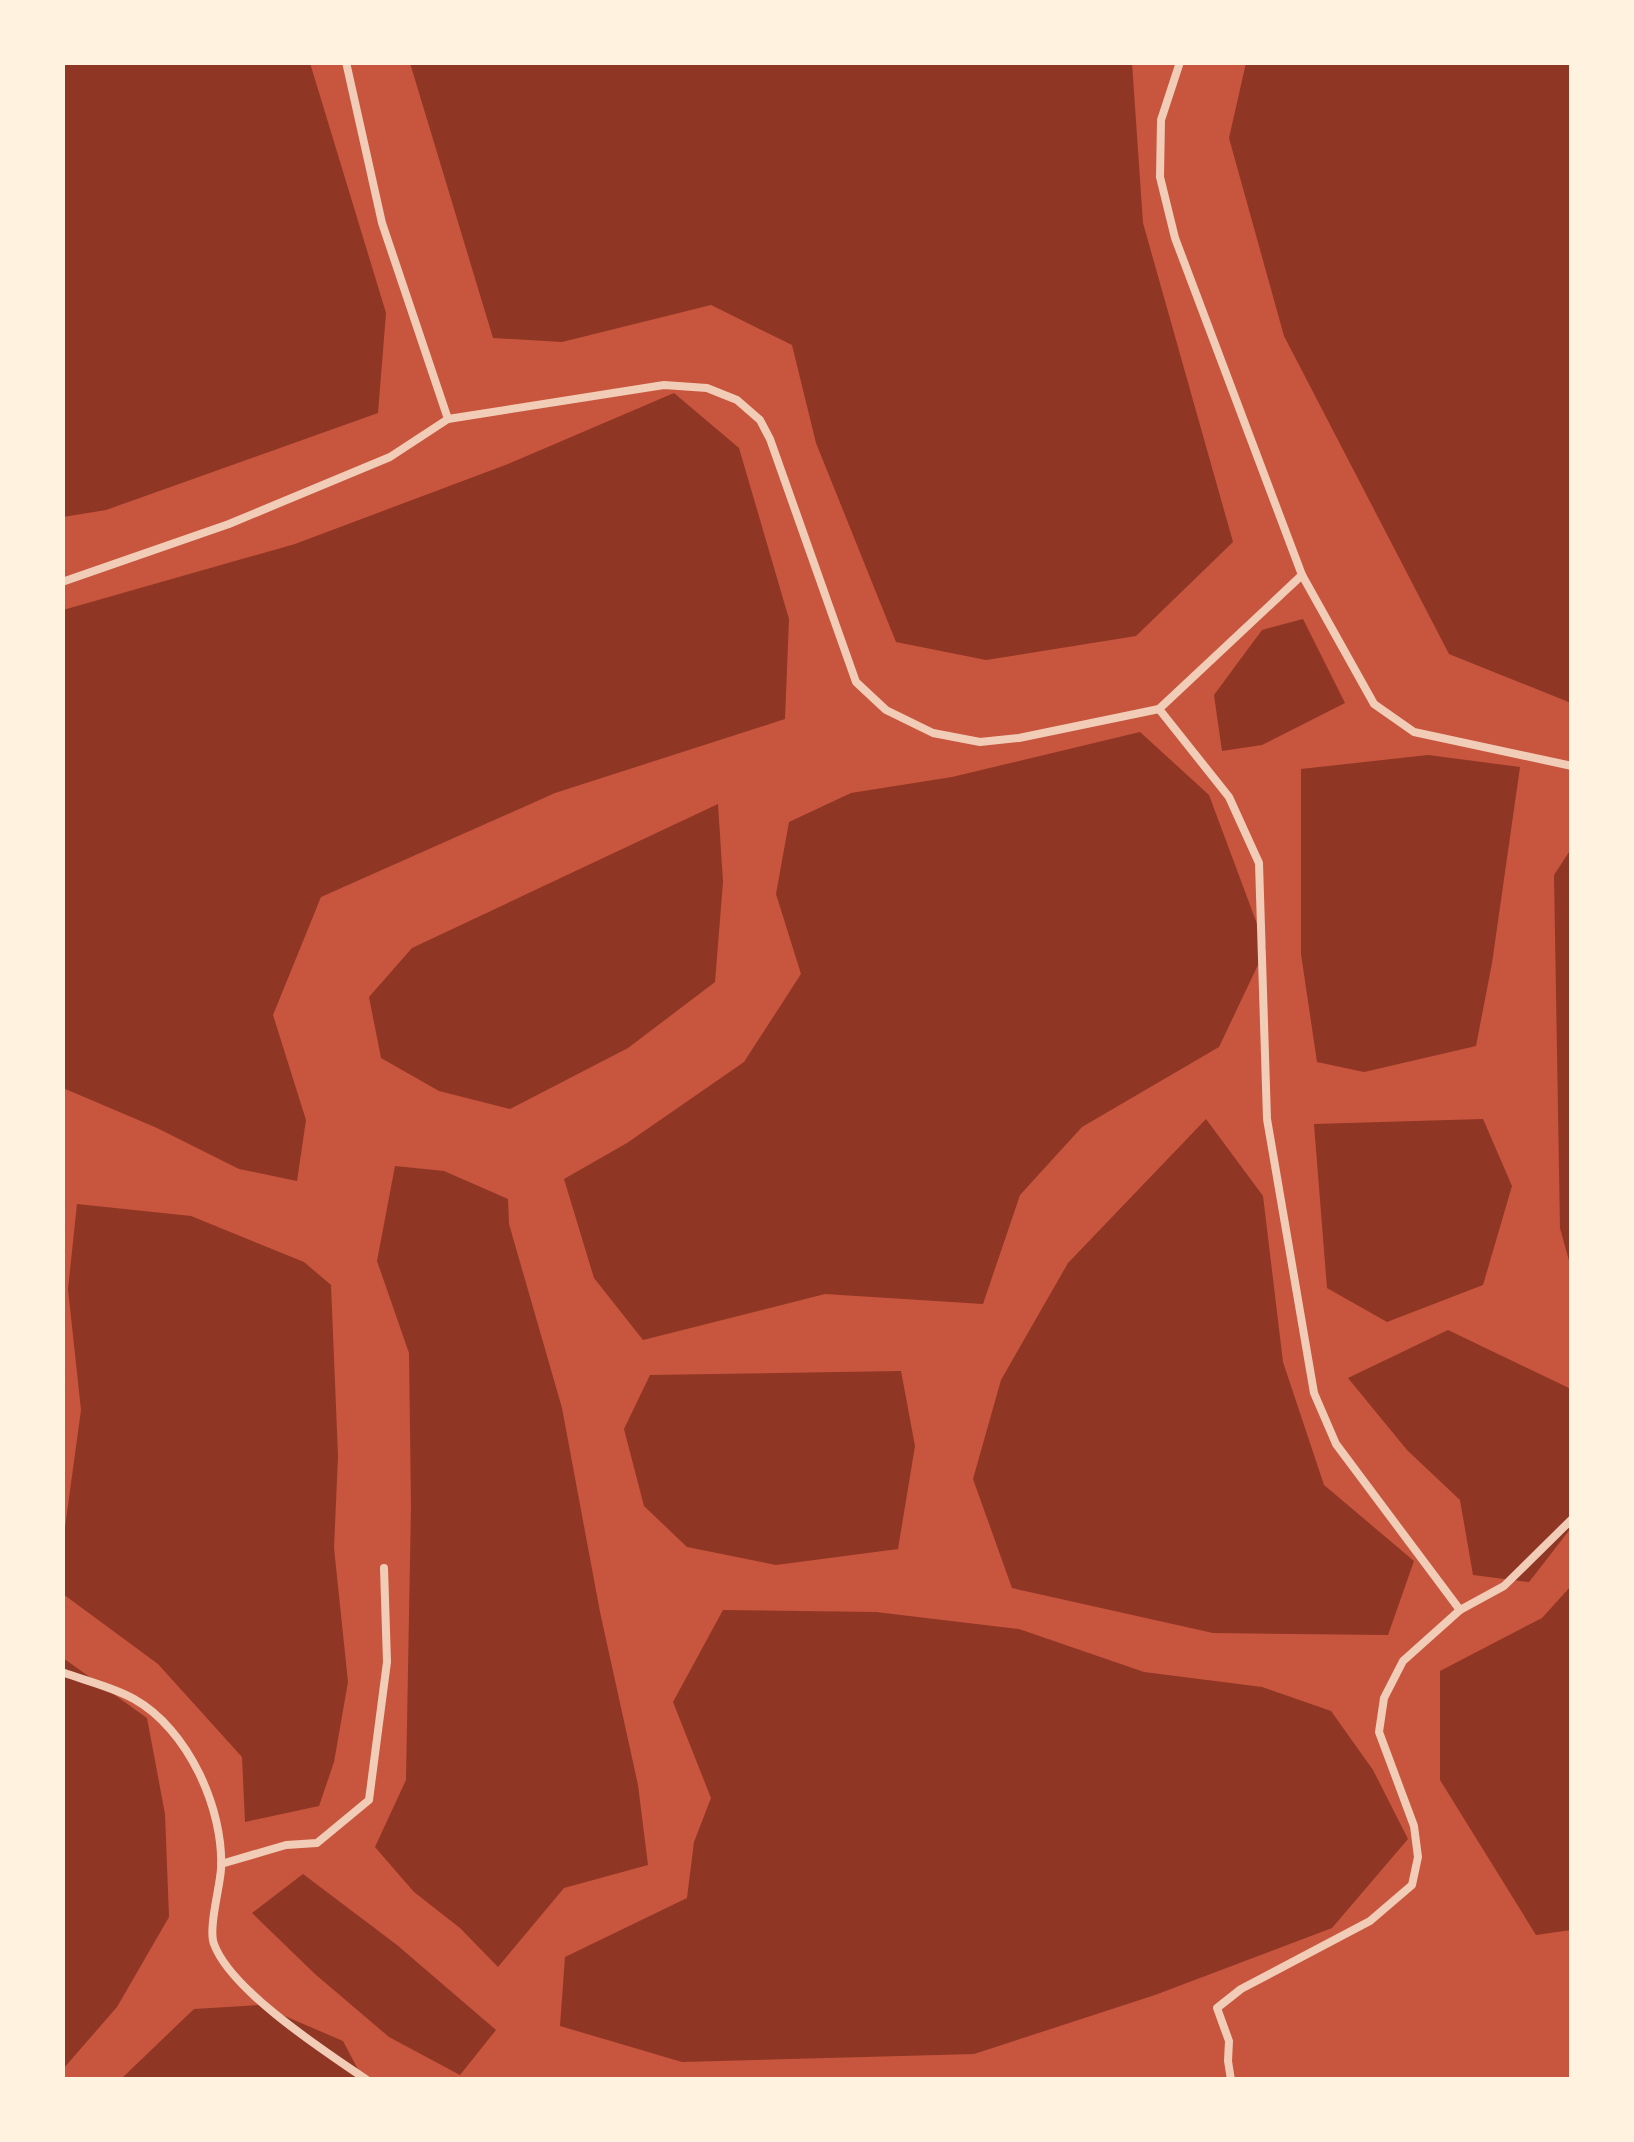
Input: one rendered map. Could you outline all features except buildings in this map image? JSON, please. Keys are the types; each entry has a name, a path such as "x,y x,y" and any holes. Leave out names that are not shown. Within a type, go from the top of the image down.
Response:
{"lane":[{"path":"346,62 382,224 448,419"},
{"path":"1180,62 1161,120 1160,177 1174,238 1302,575 1374,704 1414,732 1572,766"},
{"path":"62,582 229,524 390,457 448,419 664,385 707,388 737,400 760,420 856,682 886,710 933,733 980,742 1019,738 1158,708 1302,575"},
{"path":"1158,708 1229,797 1259,863 1267,1119 1314,1392 1336,1444 1460,1610"},
{"path":"1231,2080 1229,2041 1217,2008 1241,1990 1370,1921 1412,1885 1418,1856 1414,1826 1379,1732 1384,1698 1403,1662 1460,1610 1504,1586 1572,1519"},
{"path":"221,1864 286,1846 317,1842 369,1800 386,1662 384,1568"},
{"path":"62,1672 136,1700 180,1738 211,1796 221,1864 212,1942 234,1976 316,2045 367,2080"}],"shaded area":[{"path":"63,62 310,63 386,313 378,413 106,510 63,517"},
{"path":"410,63 1132,63 1143,223 1233,542 1136,636 986,660 896,642 816,443 792,345 711,305 562,342 493,338"},
{"path":"1246,63 1571,63 1571,703 1449,654 1284,336 1229,138"},
{"path":"674,393 739,448 789,619 785,719 555,793 321,897 273,1015 306,1120 297,1181 239,1169 63,1088 63,610 295,544 508,464"},
{"path":"1303,619 1345,703 1262,745 1222,751 1214,695 1262,630"},
{"path":"1140,732 1209,795 1266,948 1219,1047 1082,1127 1020,1195 983,1304 825,1294 643,1340 594,1278 564,1179 627,1143 744,1062 801,974 776,894 789,822 851,793 952,777"},
{"path":"1428,755 1520,767 1476,1046 1364,1072 1317,1062 1301,954 1301,769"},
{"path":"718,804 723,882 715,982 628,1048 510,1109 439,1091 381,1058 369,997 412,948"},
{"path":"1571,849 1571,1268 1560,1228 1554,875"},
{"path":"1206,1119 1263,1196 1283,1362 1324,1485 1414,1561 1388,1635 1213,1633 1012,1588 973,1479 1001,1380 1068,1263"},
{"path":"1483,1119 1512,1186 1483,1285 1387,1322 1327,1288 1314,1124"},
{"path":"395,1166 444,1171 508,1199 509,1224 562,1408 600,1612 638,1785 648,1865 564,1888 498,1967 460,1928 414,1892 375,1847 406,1780 411,1506 409,1353 377,1261"},
{"path":"77,1204 191,1216 304,1262 331,1285 338,1456 334,1548 348,1682 334,1762 319,1806 245,1822 242,1757 158,1664 63,1594 63,1542 81,1410 68,1289"},
{"path":"1448,1330 1571,1389 1571,1528 1529,1582 1473,1575 1460,1500 1407,1450 1348,1378"},
{"path":"901,1371 915,1446 898,1549 776,1565 687,1547 644,1506 624,1429 650,1375"},
{"path":"1571,1586 1571,1930 1536,1935 1440,1780 1440,1671 1542,1618"},
{"path":"723,1610 876,1612 1019,1629 1144,1672 1262,1687 1331,1711 1373,1770 1408,1839 1332,1928 1155,1995 974,2054 682,2062 560,2026 565,1957 687,1898 694,1842 711,1798 673,1702"},
{"path":"63,1658 147,1718 165,1814 169,1917 117,2007 63,2069"},
{"path":"303,1874 397,1945 496,2030 460,2075 389,2037 252,1913"},
{"path":"259,2005 343,2041 363,2079 120,2080 194,2009"}]}
